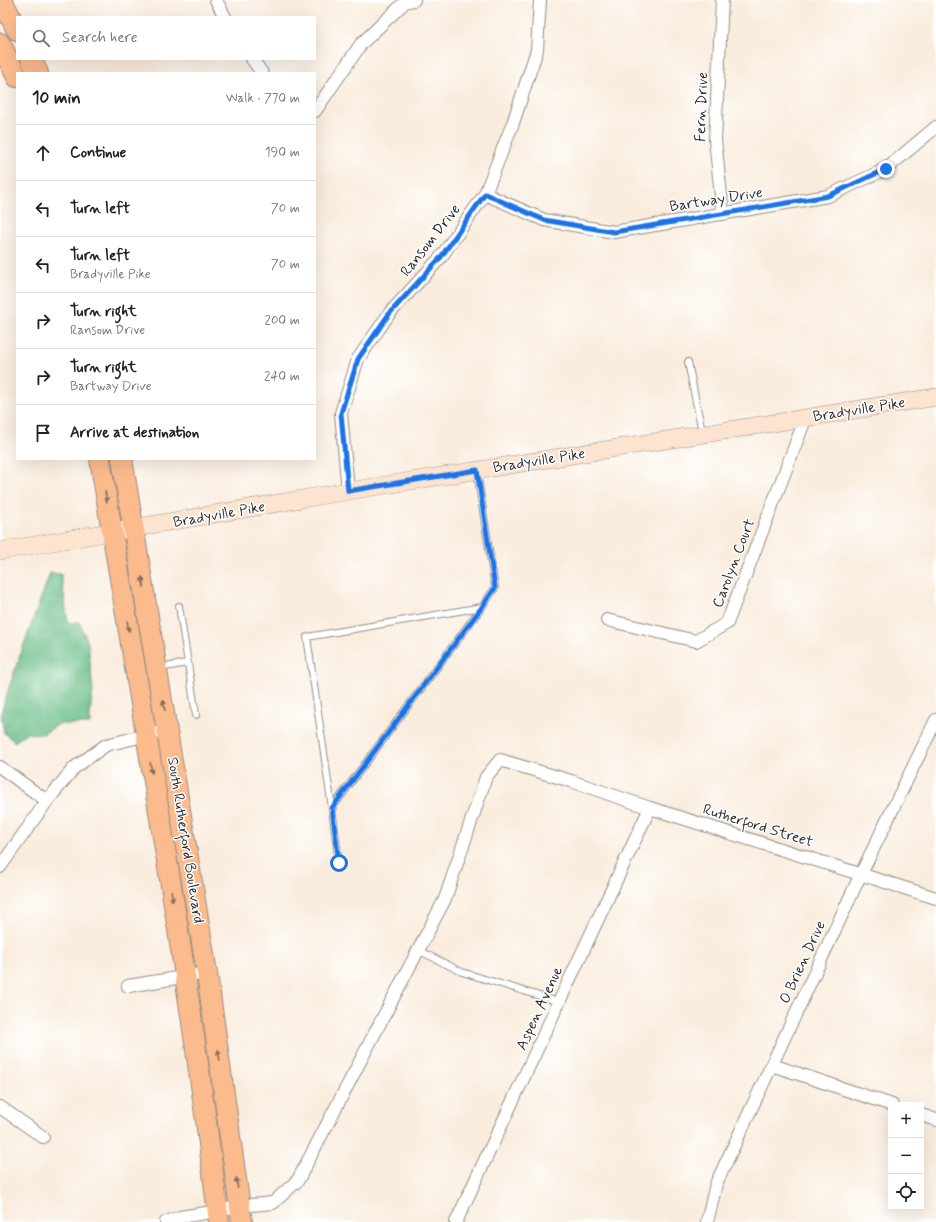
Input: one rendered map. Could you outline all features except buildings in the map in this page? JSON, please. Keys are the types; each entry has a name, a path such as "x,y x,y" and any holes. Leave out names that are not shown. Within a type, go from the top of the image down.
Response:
{"highway":[{"path":"2,0 16,28"},
{"path":"0,42 16,75"},
{"path":"32,60 38,72"},
{"name":"South Rutherford Boulevard","path":"100,460 186,977 219,1217"},
{"name":"South Rutherford Boulevard","path":"122,460 207,973 241,1214"}],"main road":[{"name":"Bradyville Pike","path":"0,551 348,491 936,397"}],"street":[{"path":"216,0 224,16"},
{"path":"316,110 361,44 405,2 414,0"},
{"name":"Ransom Drive","path":"348,491 341,413 358,359 389,314 441,257 485,194 514,123 537,50 540,0"},
{"name":"Fern Drive","path":"722,0 715,140 723,214"},
{"path":"253,60 261,72"},
{"name":"Bartway Drive","path":"485,194 544,220 614,232 828,196 886,169 936,127"},
{"name":"Carolyn Court","path":"607,620 696,642 727,623 806,417"},
{"name":"O Brien Drive","path":"707,1222 716,1184 861,874 936,720"},
{"path":"0,867 47,801 74,768 106,745 168,730"},
{"name":"Rutherford Street","path":"418,950 445,899 486,778 500,760 936,898"},
{"path":"0,767 47,801"},
{"name":"Aspen Avenue","path":"456,1222 650,808"},
{"path":"166,1222 180,1217 219,1217 241,1214 273,1203 298,1180 418,950"},
{"path":"128,986 207,973"},
{"path":"772,1065 888,1104"},
{"path":"0,1107 43,1137"},
{"path":"924,1116 936,1120"}],"lane":[{"path":"688,362 702,434"},
{"path":"332,808 495,588 477,470"},
{"path":"179,606 196,716"},
{"path":"339,863 307,637 482,607"},
{"path":"157,668 188,663"},
{"path":"418,950 462,972 559,1002"}],"green space":[{"path":"50,573 61,574 68,623 79,622 88,642 93,691 90,724 59,724 43,734 26,733 15,742 4,733 1,713 15,669"}],"route":[{"path":"339,863 332,808 495,588 477,470 348,491 341,413 358,359 389,314 441,257 485,194 544,220 614,232 828,196 886,169"}]}
